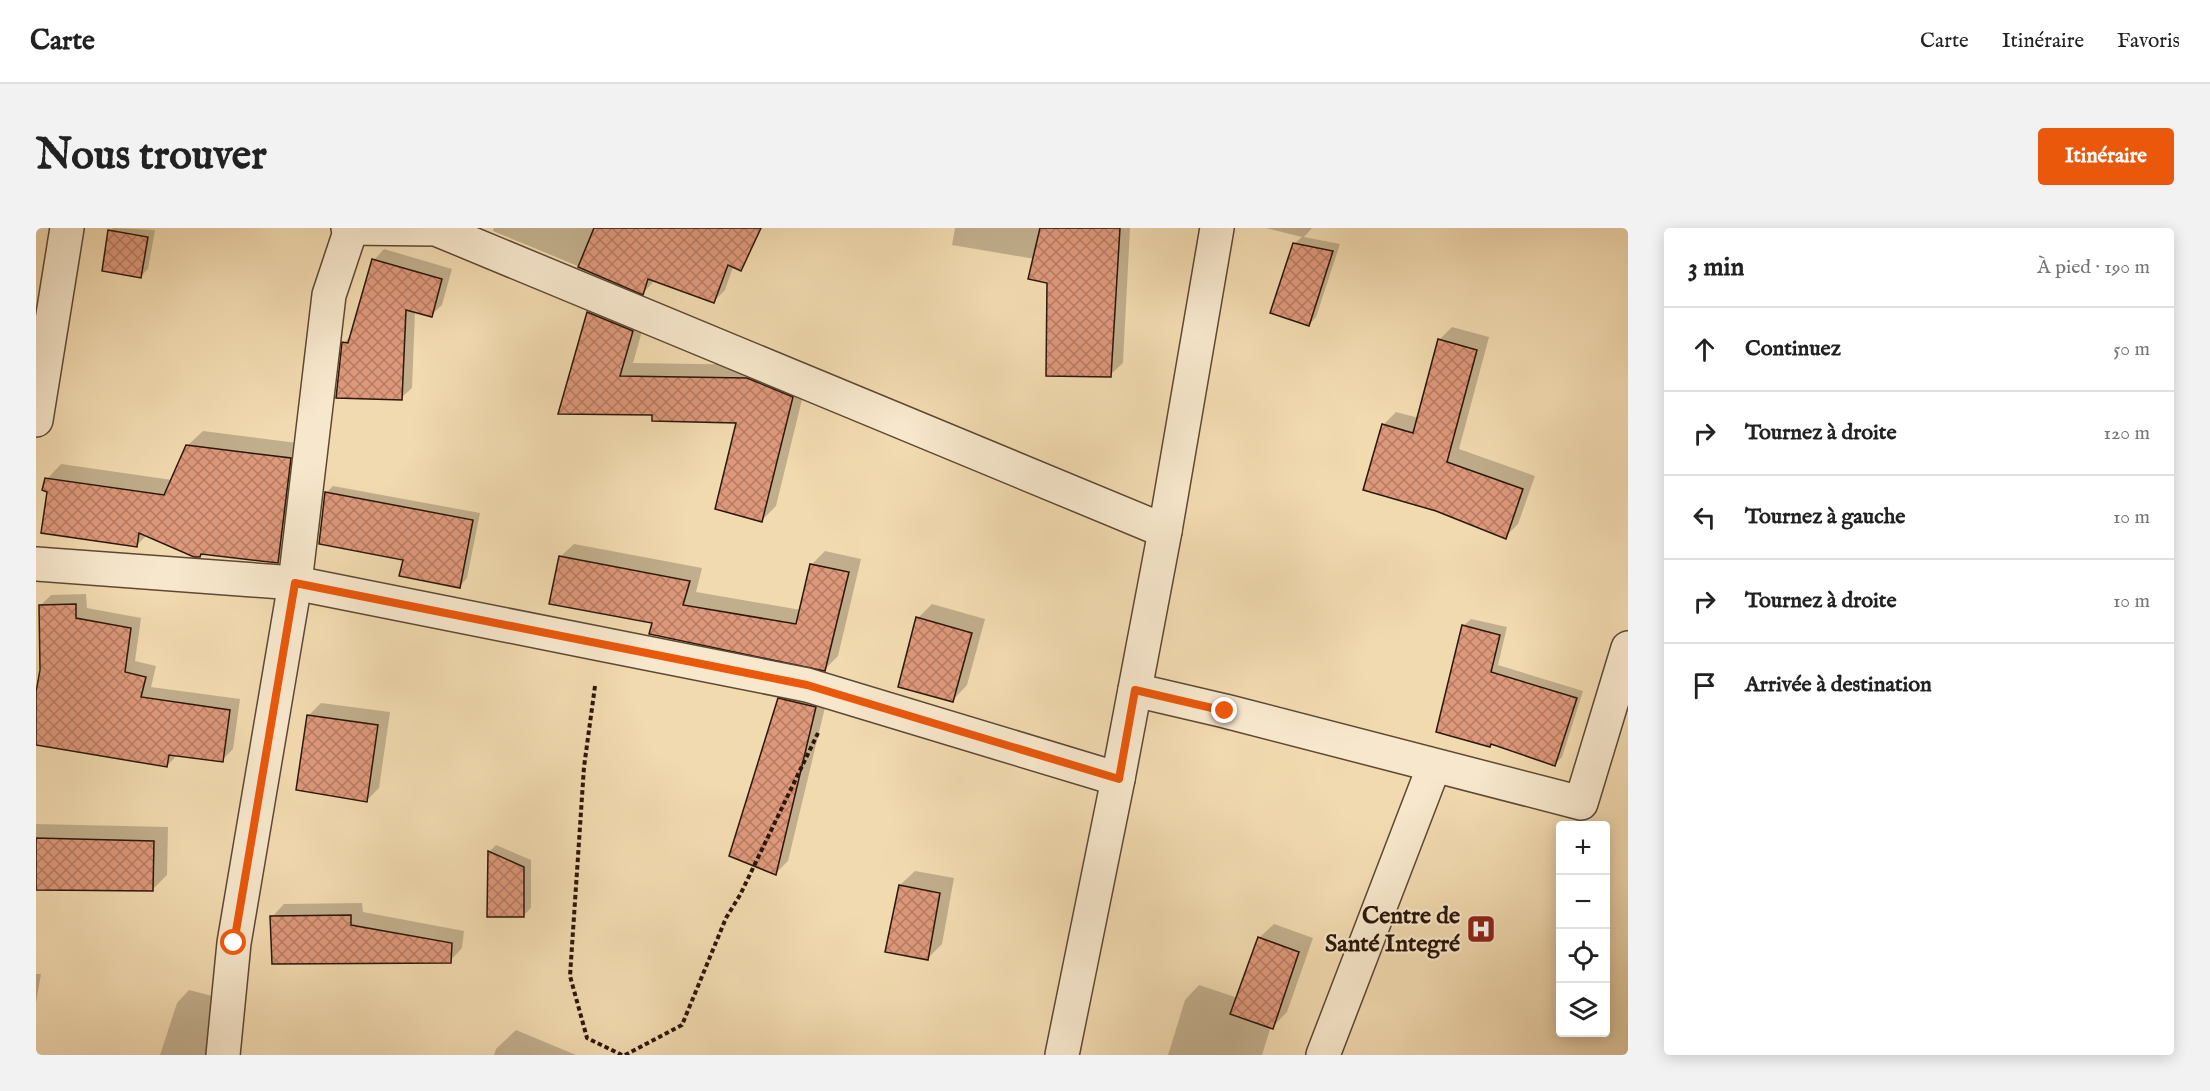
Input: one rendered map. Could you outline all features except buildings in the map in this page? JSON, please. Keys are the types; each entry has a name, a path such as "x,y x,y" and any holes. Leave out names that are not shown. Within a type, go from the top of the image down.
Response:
{"street":[{"path":"36,420 67,228"},
{"path":"1062,1055 1119,779 1165,531 1217,228"},
{"path":"223,1055 234,943 295,583 329,295 350,229 436,229 1165,531"},
{"path":"36,564 295,583 807,685 1119,779"},
{"path":"1135,690 1581,803 1628,648"},
{"path":"1323,1055 1434,766"}],"path":[{"path":"601,644 584,767 570,976 586,1038 623,1055 682,1025 726,918 740,895 837,694"}],"place":[{"name":"Centre de Santé Integré","path":"1481,929"}],"route":[{"path":"234,943 295,583 807,685 1119,779 1135,690 1225,711"}]}
